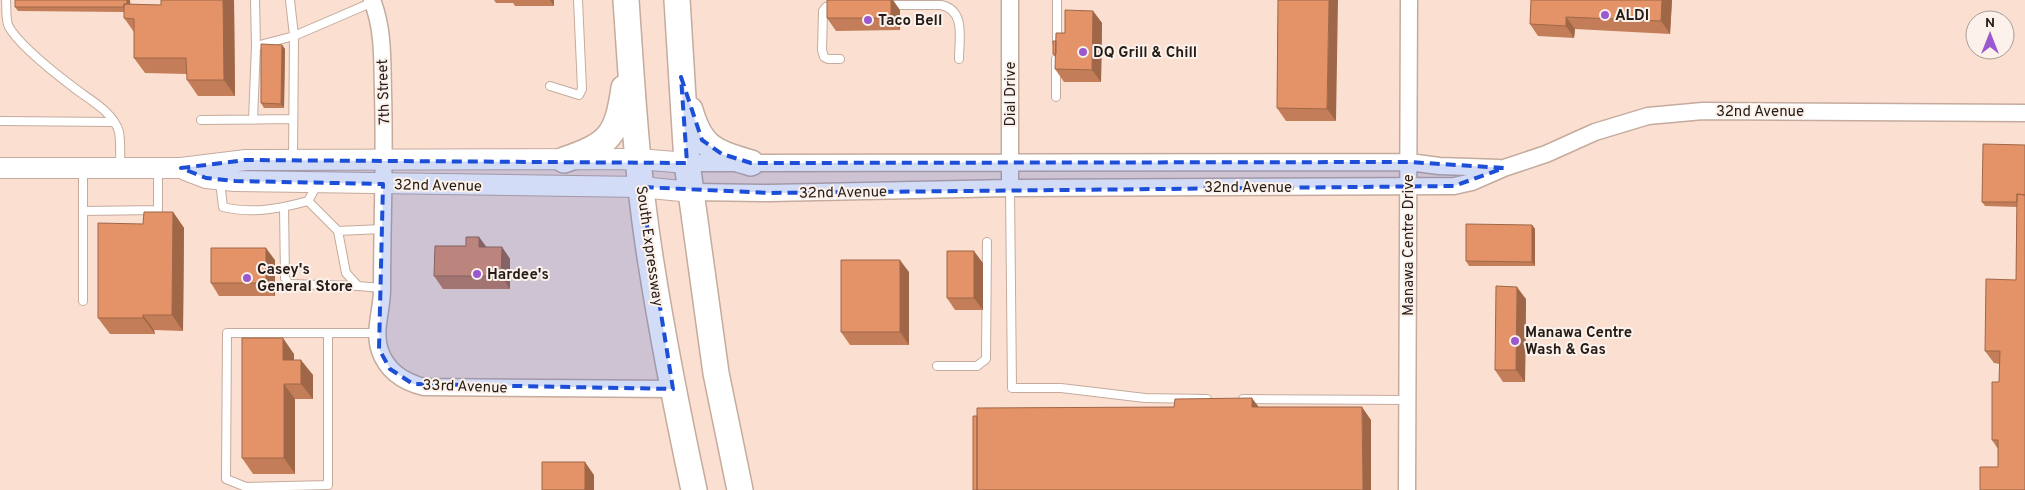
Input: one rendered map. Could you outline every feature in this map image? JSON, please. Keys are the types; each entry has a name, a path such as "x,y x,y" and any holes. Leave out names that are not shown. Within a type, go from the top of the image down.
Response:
{"main road":[{"name":"South Expressway","path":"626,0 638,159 651,262 673,389 694,490"},
{"path":"677,0 687,163 716,373 740,490"},
{"path":"564,160 599,146 614,130 622,105 629,51"},
{"path":"681,77 695,128 702,140 722,154 752,163"}],"street":[{"name":"Dial Drive","path":"1010,0 1010,188"},
{"name":"Manawa Centre Drive","path":"1407,490 1409,0"},
{"name":"7th Street","path":"373,1 380,24 385,161 383,184"},
{"name":"32nd Avenue","path":"218,172 318,183 641,187 691,192 768,194 1010,188 1454,186 1472,182 1504,168 1546,154 1596,132 1648,116 1703,111 2025,112"},
{"name":"32nd Avenue","path":"0,168 181,168 206,178 246,160 293,159 385,161 638,159 687,163 1408,162 1439,166 1504,168"},
{"name":"33rd Avenue","path":"383,184 382,288 377,333 379,349 390,369 401,379 424,387 673,389"}],"lane":[{"path":"6,0 8,26 16,36 73,87 97,104 114,122 119,132 120,168"},
{"path":"253,120 256,46 255,0"},
{"path":"290,0 294,36 293,159"},
{"path":"550,86 580,94 582,89 578,0"},
{"path":"1056,97 1057,0"},
{"path":"256,46 294,36 373,1"},
{"path":"840,59 824,57 822,16 826,6 842,5"},
{"path":"882,5 941,5 950,7 955,12 959,22 959,59"},
{"path":"255,67 264,67"},
{"path":"285,67 293,67"},
{"path":"254,90 264,90"},
{"path":"284,90 293,90"},
{"path":"201,120 293,119"},
{"path":"0,121 114,122"},
{"path":"83,168 83,302"},
{"path":"83,211 158,210 158,168"},
{"path":"218,172 223,207 239,211 275,210 308,201 318,183"},
{"path":"1010,188 1012,388 1061,388 1145,398 1215,399"},
{"path":"308,201 338,232 346,273 358,286"},
{"path":"284,208 285,278 289,284 382,288"},
{"path":"338,232 382,229"},
{"path":"937,366 976,366 982,364 986,359 987,242"},
{"path":"328,333 328,485 246,487 226,478 228,333 328,333 377,333"},
{"path":"1232,400 1408,400"}],"highlighted area":[{"path":"681,77 702,140 722,154 751,163 1409,162 1504,168 1454,186 769,193 641,187 673,389 413,384 390,369 379,349 383,184 235,181 206,178 181,168 246,160 687,163"}],"building":[{"path":"15,0 127,0 127,4 124,4 124,7 15,7"},
{"path":"161,0 223,0 224,80 187,80 186,58 134,58 134,19 124,18 124,4 161,5"},
{"path":"827,0 891,0 891,18 827,18"},
{"path":"1278,0 1329,0 1327,109 1277,108"},
{"path":"1531,0 1662,0 1661,21 1566,17 1566,26 1530,24"},
{"path":"1065,10 1093,11 1092,70 1055,69 1056,33 1065,33"},
{"path":"1053,41 1056,41 1056,54 1053,54"},
{"path":"261,44 282,45 281,104 261,103"},
{"path":"1983,144 2025,145 2025,195 2017,194 2017,202 1982,202"},
{"path":"2017,194 2025,195 2025,490 1980,490 1980,467 1998,467 1998,440 1992,440 1992,382 1999,382 2000,351 1985,351 1986,279 2016,280"},
{"path":"144,212 173,212 172,315 143,315 143,318 98,318 98,223 143,224"},
{"path":"1466,224 1532,225 1532,262 1466,261"},
{"path":"466,237 479,237 479,247 502,247 501,276 434,276 435,246 466,246"},
{"path":"211,248 266,248 266,283 211,283"},
{"path":"947,251 974,251 974,298 947,298"},
{"path":"841,260 900,260 900,332 841,332"},
{"path":"1496,286 1517,287 1516,370 1495,370"},
{"path":"242,338 283,338 283,360 301,360 301,384 284,384 284,458 242,458"},
{"path":"1252,398 1252,407 1362,407 1363,490 977,490 977,408 1174,407 1175,399"},
{"path":"973,416 977,416 977,490 973,490"},
{"path":"542,462 585,462 585,490 542,490"}],"place":[{"name":"ALDI","path":"1605,15"},
{"name":"Taco Bell","path":"868,20"},
{"name":"DQ Grill & Chill","path":"1083,52"},
{"name":"Hardee's","path":"477,274"},
{"name":"Casey's General Store","path":"247,278"},
{"name":"Manawa Centre Wash & Gas","path":"1515,341"}]}
